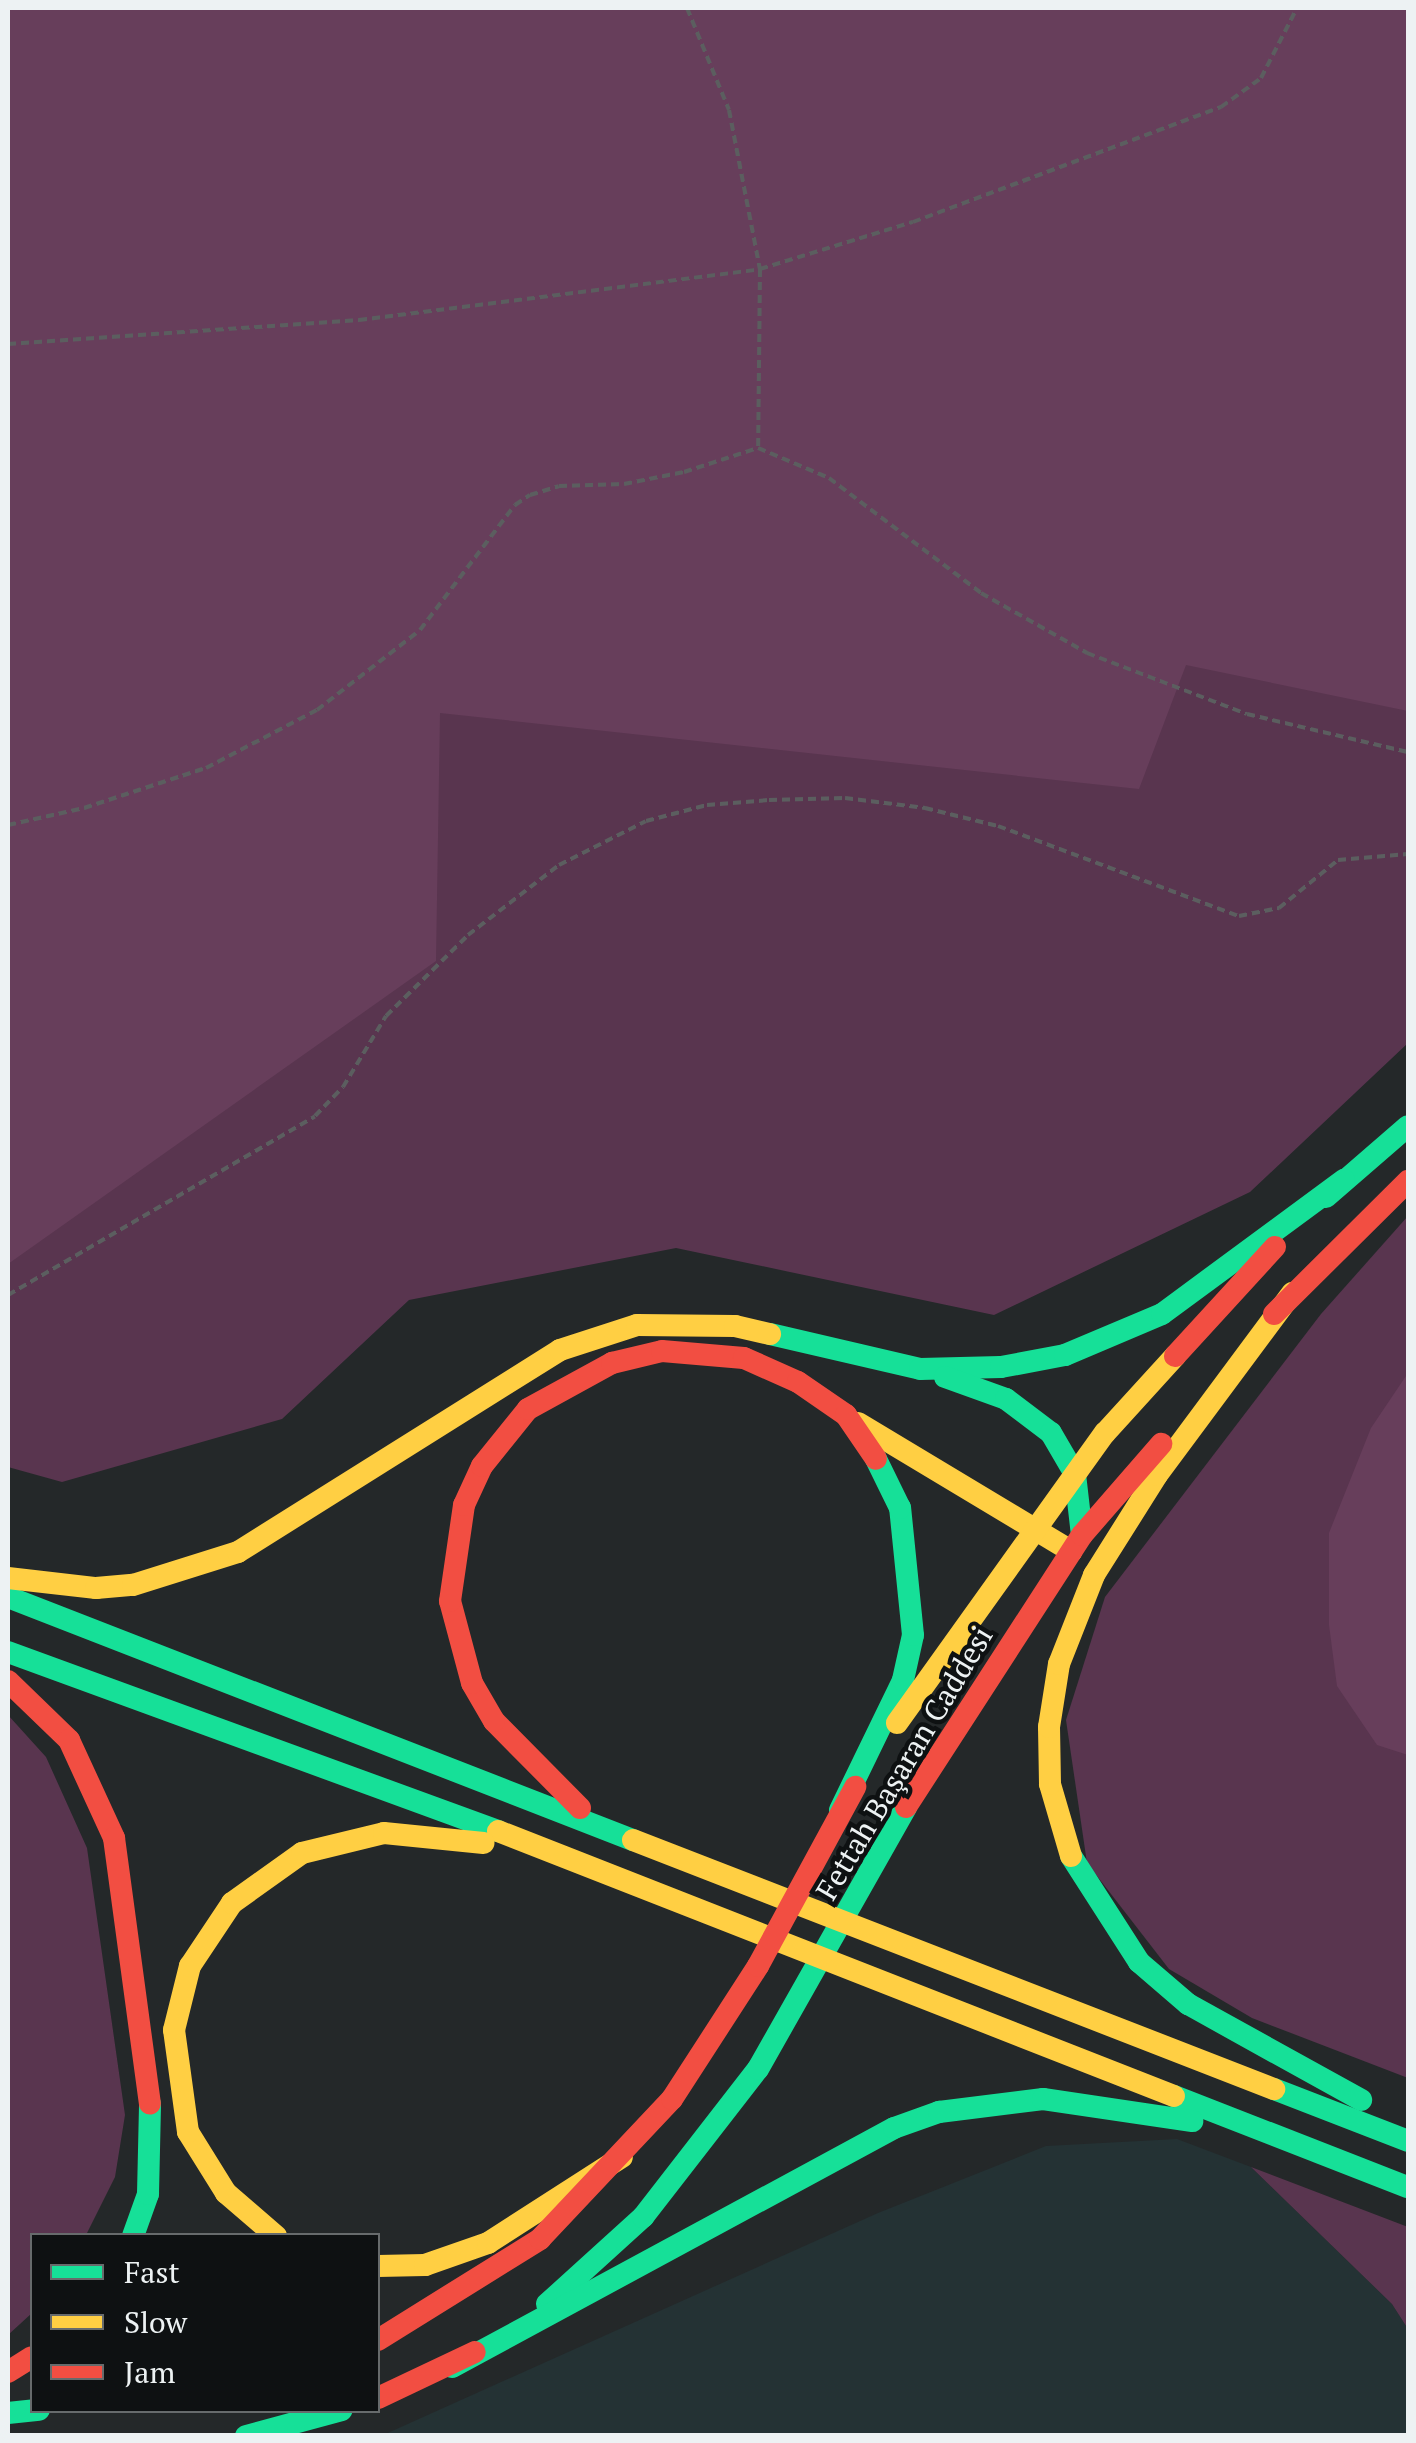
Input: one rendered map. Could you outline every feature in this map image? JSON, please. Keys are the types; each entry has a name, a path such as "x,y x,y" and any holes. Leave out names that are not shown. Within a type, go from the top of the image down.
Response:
{"main road":[{"path":"920,1369 1001,1367 1115,1338 1224,1272 1408,1126"},
{"path":"840,1810 1074,1474 1246,1275 1344,1180"},
{"name":"Fettah Başaran Caddesi","path":"452,2367 602,2258 704,2142 758,2068 919,1785 1077,1543 1292,1293 1408,1181"},
{"path":"1292,1293 1157,1475 1094,1575 1059,1664 1049,1726 1050,1784 1064,1841 1088,1893 1151,1973 1188,2004 1408,2125"},
{"path":"8,1578 96,1588 133,1585 238,1552 560,1350 636,1324 755,1329 920,1369 1021,1408 1051,1433 1074,1474 1077,1543 1034,1528 846,1416 798,1382 744,1358 662,1351 612,1362 564,1384 528,1410 482,1466 464,1505 453,1554 457,1638 494,1721 602,1828"},
{"path":"380,2339 501,2268 622,2157 672,2099 724,2022 840,1810 903,1680 913,1636 900,1508 869,1444 846,1416"},
{"path":"8,1597 1408,2141"},
{"path":"8,1652 554,1854 1408,2187"},
{"path":"8,1681 69,1740 114,1838 153,2128 148,2194 134,2233"},
{"path":"273,2233 226,2193 188,2132 178,2096 174,2030 190,1966 209,1931 265,1873 345,1839 429,1836 554,1854"},
{"path":"380,2397 452,2367 894,2128 940,2112 1044,2099 1270,2133"},
{"path":"380,2266 424,2265 488,2244 622,2157"},
{"path":"8,2372 30,2359"},
{"path":"246,2436 331,2413"}],"path":[{"path":"687,8 729,110 760,269 758,448"},
{"path":"8,344 358,320 760,269 930,216 1222,107 1261,78 1297,8"},
{"path":"8,825 206,768 317,710 420,630 496,529 530,495 558,486 624,484 684,472 758,448 828,478 982,592 1100,660 1247,714 1408,752"},
{"path":"8,1294 315,1116 342,1087 386,1016 468,935 559,865 646,821 738,801 845,798 912,806 998,826 1250,916 1290,901 1338,860 1408,854"}],"shaded area":[{"path":"8,8 1408,8 1408,1043 1250,1192 994,1315 676,1248 409,1300 282,1419 62,1482 8,1467"},
{"path":"8,8 1408,8 1408,711 1186,665 1139,789 440,713 436,961 8,1264"},
{"path":"1408,1216 1408,2078 1252,2018 1169,1969 1087,1863 1066,1720 1105,1597 1321,1314"},
{"path":"1408,1373 1408,1755 1377,1745 1337,1686 1329,1625 1329,1533 1371,1428"},
{"path":"8,1715 46,1757 87,1848 125,2115 115,2177 87,2233 30,2233 30,2315 8,2335"},
{"path":"1177,2139 1251,2167 1392,2304 1408,2329 1408,2435 381,2436 878,2213 1046,2146"},
{"path":"1251,2167 1408,2227 1408,2329 1392,2304"}],"traffic: fast":[{"path":"1326,1197 1408,1126"},
{"path":"770,1334 920,1369 1001,1367 1065,1355 1162,1314 1344,1180"},
{"path":"945,1377 1006,1399 1051,1433 1075,1474 1082,1535"},
{"path":"840,1810 903,1680 913,1635 900,1508 876,1459"},
{"path":"8,1597 633,1840"},
{"path":"8,1652 498,1831"},
{"path":"547,2304 643,2217 758,2069 906,1807"},
{"path":"1071,1856 1139,1962 1188,2004 1361,2100"},
{"path":"1274,2089 1408,2141"},
{"path":"1174,2096 1408,2187"},
{"path":"452,2367 894,2128 939,2112 1043,2099 1192,2121"},
{"path":"134,2233 148,2194 150,2104"},
{"path":"8,2413 30,2411"},
{"path":"246,2436 331,2413"}],"traffic: slow":[{"path":"1071,1856 1050,1784 1049,1727 1059,1664 1094,1575 1157,1475 1292,1293"},
{"path":"8,1578 96,1588 133,1585 238,1552 560,1350 637,1325 735,1326 770,1334"},
{"path":"897,1723 1105,1433 1175,1356"},
{"path":"858,1423 1071,1551"},
{"path":"498,1831 1174,2096"},
{"path":"273,2233 226,2193 188,2132 174,2030 190,1966 232,1903 302,1853 384,1833 484,1843"},
{"path":"633,1840 1274,2089"},
{"path":"380,2266 425,2265 488,2243 622,2157"}],"traffic: jam":[{"path":"1274,1314 1408,1181"},
{"path":"1175,1356 1275,1247"},
{"path":"580,1808 494,1721 472,1683 450,1601 464,1505 482,1466 528,1409 612,1363 662,1351 744,1358 798,1382 846,1415 876,1459"},
{"path":"906,1807 1082,1535 1161,1444"},
{"path":"8,1681 69,1740 114,1838 150,2104"},
{"path":"380,2339 540,2239 672,2099 758,1966 855,1787"},
{"path":"380,2397 475,2352"},
{"path":"8,2372 30,2358"}]}
